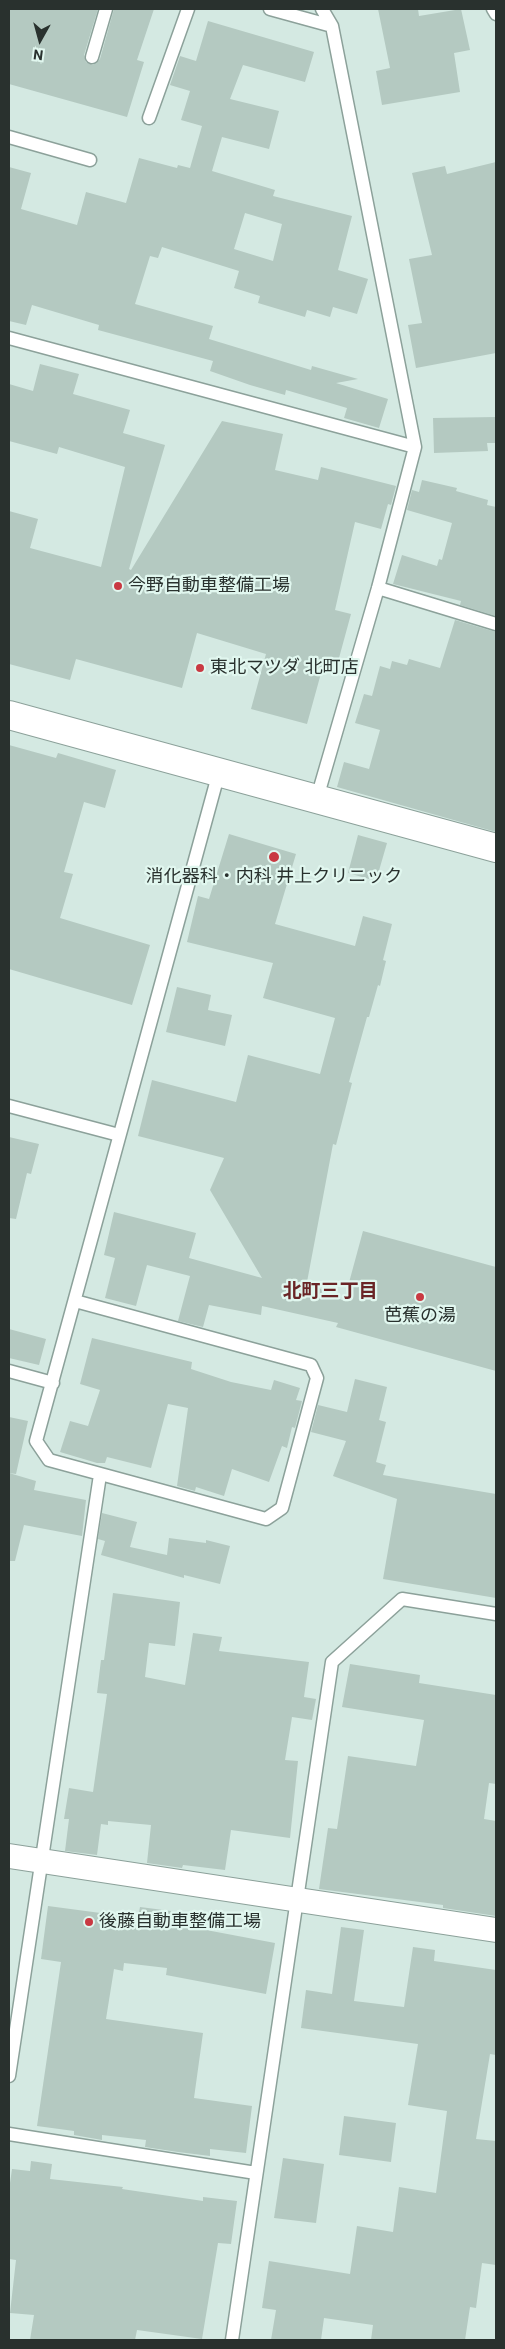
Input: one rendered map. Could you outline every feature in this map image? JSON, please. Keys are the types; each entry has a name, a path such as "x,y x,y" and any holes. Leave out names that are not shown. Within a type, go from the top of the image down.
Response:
{"street":[{"path":"9,715 496,848"},
{"path":"9,1856 496,1930"}],"lane":[{"path":"92,57 106,9"},
{"path":"149,118 188,9"},
{"path":"270,9 332,26"},
{"path":"317,798 378,588 414,447 332,26 322,9"},
{"path":"493,9 496,14"},
{"path":"9,137 90,160"},
{"path":"9,338 414,447"},
{"path":"378,588 496,624"},
{"path":"75,1301 311,1365 317,1378 282,1508 266,1519 100,1475 49,1460 36,1441 118,1135 219,772"},
{"path":"9,1106 118,1135"},
{"path":"9,1371 53,1383"},
{"path":"9,2076 100,1475"},
{"path":"232,2340 332,1662 402,1600 496,1614"},
{"path":"9,2134 256,2173"}],"building":[{"path":"9,9 98,9 84,55 86,62 93,65 100,59 114,9 154,9 137,60 144,62 127,117 9,84"},
{"path":"378,9 418,9 419,16 461,9 470,50 454,53 460,92 382,105 376,71 390,68"},
{"path":"208,21 314,52 305,82 243,65 230,99 279,111 269,149 222,137 212,171 275,190 273,196 352,216 338,270 368,279 357,314 333,307 330,317 307,310 305,317 258,303 260,296 234,288 239,271 162,247 158,258 150,256 135,304 213,326 209,339 311,370 312,366 358,379 336,383 388,399 379,428 344,418 347,408 286,390 285,395 250,385 210,371 213,361 98,330 99,325 32,305 26,325 9,321 9,167 31,173 21,209 77,225 86,192 126,203 139,158 177,168 178,165 190,168 202,126 181,120 190,91 170,85 180,56 196,61","holes":["245,213 282,224 273,261 234,249"]},
{"path":"496,162 496,353 416,368 408,325 422,323 409,259 432,255 412,173 445,166 447,174"},
{"path":"40,364 79,374 73,394 130,410 123,433 165,445 129,569 131,570 222,421 283,434 275,470 318,480 321,467 396,486 391,505 388,504 381,529 355,522 335,610 351,614 336,669 323,666 307,724 251,709 266,654 197,633 182,688 76,659 70,680 9,664 9,511 38,519 30,548 101,567 125,467 59,447 57,454 9,441 9,384 33,391"},
{"path":"496,417 496,443 487,443 488,451 434,453 433,418"},
{"path":"422,480 457,488 456,491 488,500 487,505 496,507 496,616 460,605 461,601 393,584 402,555 437,566 439,559 442,560 452,523 407,510 412,490 419,492"},
{"path":"455,620 496,632 496,832 337,787 344,762 369,769 380,730 355,723 364,694 372,696 380,666 390,669 392,661 407,665 409,659 440,668"},
{"path":"9,745 56,758 58,753 116,770 105,808 84,802 64,872 73,874 60,918 150,945 132,1005 9,969"},
{"path":"229,834 296,854 275,924 355,946 363,916 392,924 383,960 386,961 380,986 378,985 369,1017 367,1017 349,1082 352,1083 336,1145 333,1144 307,1282 344,1301 363,1231 496,1267 496,1371 336,1327 338,1323 262,1306 261,1315 209,1305 203,1327 178,1321 190,1276 147,1265 136,1306 105,1298 115,1258 104,1255 114,1212 196,1233 189,1258 262,1278 210,1190 224,1158 138,1136 152,1080 236,1102 248,1055 320,1074 335,1018 263,998 273,963 187,942 198,896 209,899"},
{"path":"358,835 387,843 376,881 348,873"},
{"path":"177,987 211,995 208,1010 232,1015 225,1046 166,1032"},
{"path":"9,1137 39,1144 31,1174 27,1173 16,1219 9,1218"},
{"path":"9,1329 46,1339 39,1365 9,1358"},
{"path":"92,1338 192,1362 191,1369 231,1382 271,1390 274,1380 300,1388 296,1400 302,1401 295,1428 292,1427 287,1448 282,1446 269,1482 232,1469 224,1496 196,1487 195,1491 177,1486 188,1408 168,1404 151,1468 107,1457 105,1463 97,1463 60,1452 70,1421 88,1426 100,1390 80,1384"},
{"path":"355,1379 387,1387 379,1420 386,1422 376,1462 386,1465 383,1475 496,1494 496,1598 383,1579 397,1499 333,1476 346,1441 311,1432 318,1405 347,1412"},
{"path":"9,1417 28,1421 16,1474 9,1473"},
{"path":"9,1473 36,1481 34,1490 86,1500 82,1536 24,1525 15,1561 9,1561"},
{"path":"102,1513 137,1522 130,1547 167,1555 169,1538 206,1543 206,1540 230,1546 220,1584 184,1575 184,1578 101,1555 105,1541 98,1539"},
{"path":"113,1593 180,1602 175,1646 149,1643 145,1677 185,1685 193,1633 222,1637 219,1651 309,1662 304,1697 316,1699 312,1720 292,1717 285,1760 298,1761 290,1838 231,1830 225,1870 183,1865 182,1868 147,1863 151,1825 108,1821 108,1825 101,1824 97,1855 65,1851 69,1819 64,1819 69,1788 93,1792 107,1694 97,1693 101,1660 104,1660"},
{"path":"350,1664 420,1675 419,1683 496,1695 496,1784 489,1783 484,1819 496,1821 496,1916 443,1908 443,1905 319,1889 328,1828 337,1829 348,1756 416,1766 424,1720 342,1707"},
{"path":"48,1906 138,1918 140,1907 171,1911 169,1923 275,1943 266,1994 166,1975 167,1968 124,1963 123,1971 114,1969 106,2019 203,2033 194,2098 252,2106 246,2153 210,2149 210,2156 178,2152 145,2147 146,2140 102,2135 102,2140 74,2135 74,2131 37,2126 61,1962 41,1959"},
{"path":"341,1927 364,1930 354,2001 404,2007 413,1947 435,1950 434,1961 496,1970 496,2055 490,2054 476,2139 496,2141 496,2265 482,2263 476,2308 470,2307 465,2340 371,2340 373,2325 324,2318 321,2340 271,2340 276,2310 262,2308 269,2261 350,2274 357,2226 393,2232 399,2187 436,2193 447,2111 408,2105 418,2044 301,2028 306,1990 332,1994"},
{"path":"344,2116 396,2123 391,2162 339,2155"},
{"path":"283,2158 324,2164 316,2223 274,2218"},
{"path":"31,2161 52,2164 50,2179 123,2187 122,2189 203,2201 203,2197 237,2201 231,2244 218,2243 202,2339 137,2330 135,2340 30,2340 34,2315 10,2313 16,2260 9,2259 9,2190 12,2169 30,2171"}],"place":[{"name":"今野自動車整備工場","path":"118,586"},
{"name":"東北マツダ 北町店","path":"200,668"},
{"name":"消化器科・内科 井上クリニック","path":"274,857"},
{"name":"芭蕉の湯","path":"420,1297"},
{"name":"後藤自動車整備工場","path":"89,1922"}],"district":[{"name":"北町三丁目","path":"330,1292"}]}
